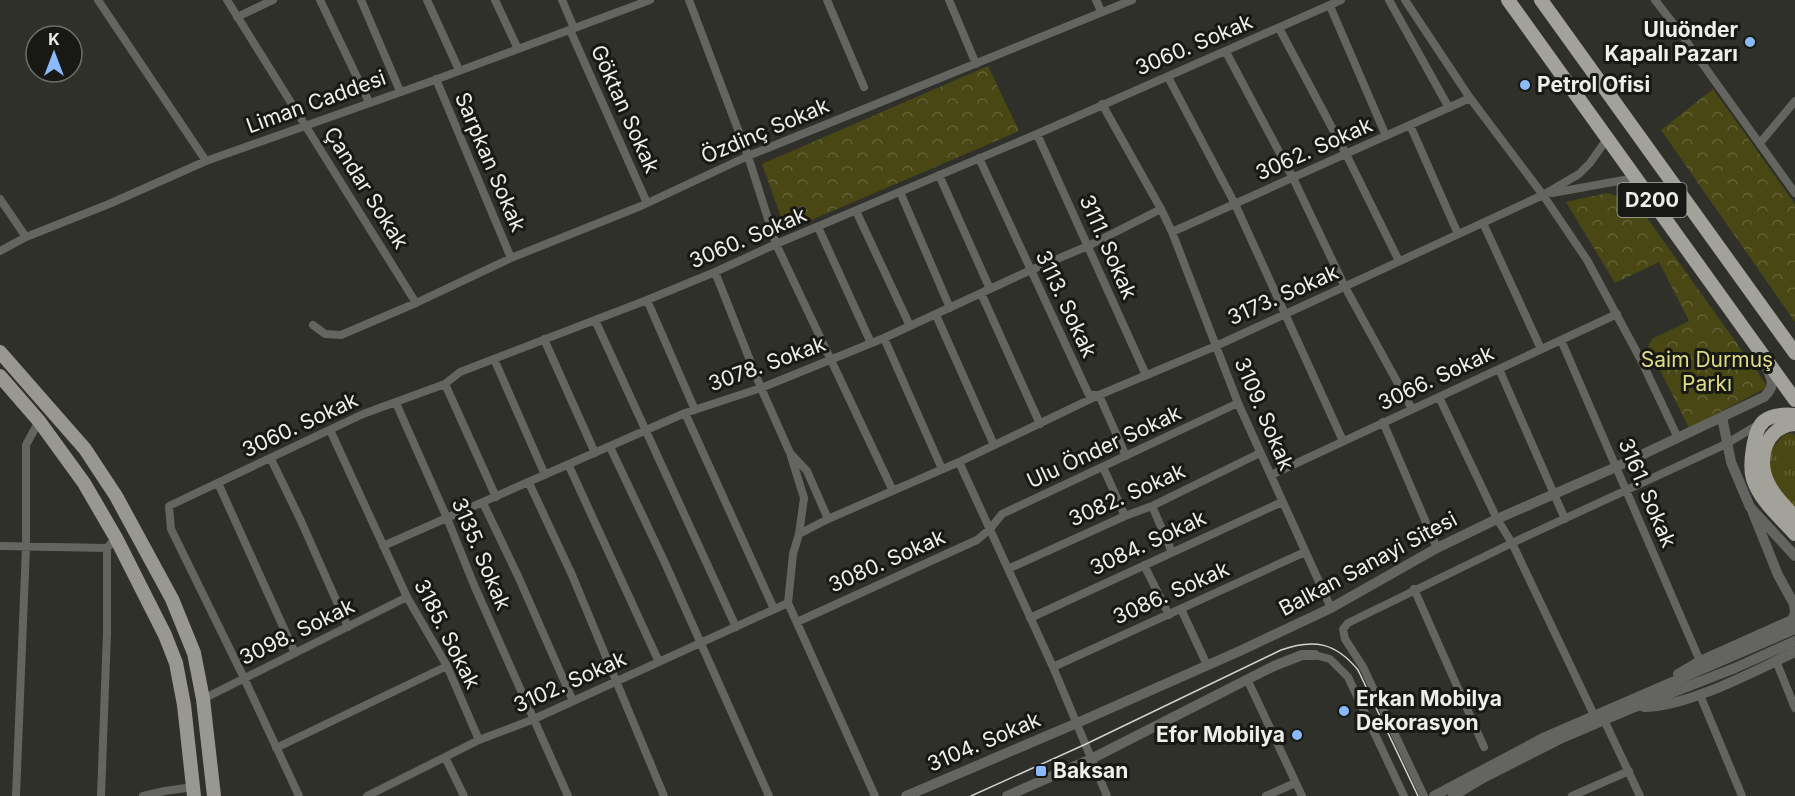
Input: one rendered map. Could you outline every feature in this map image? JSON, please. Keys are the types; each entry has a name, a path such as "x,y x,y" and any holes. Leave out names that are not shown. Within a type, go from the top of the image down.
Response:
{"highway":[{"name":"D200","path":"1508,0 1795,400"},
{"name":"D200","path":"1541,0 1795,353"},
{"path":"1795,415 1782,413 1763,422 1757,434 1751,461 1753,479 1764,500 1795,534"},
{"path":"1795,424 1776,430 1766,444 1763,454 1768,483 1776,497 1795,517"}],"main road":[{"path":"0,352 85,449 116,496 172,599 194,653 203,699 214,796"},
{"path":"0,376 39,421 84,483 112,543 165,635 176,663 184,705 193,792"}],"street":[{"path":"98,0 206,160"},
{"name":"Çandar Sokak","path":"227,0 416,303"},
{"path":"237,17 273,0"},
{"path":"320,0 369,102"},
{"path":"361,0 400,91"},
{"path":"427,0 459,70"},
{"path":"495,0 518,49"},
{"name":"Göktan Sokak","path":"562,0 572,29 647,203"},
{"name":"Liman Caddesi","path":"0,251 26,237 109,204 206,160 650,0"},
{"path":"689,0 748,156 776,244 893,491"},
{"path":"827,0 864,87"},
{"path":"949,0 976,64"},
{"path":"1096,0 1101,11"},
{"name":"Özdinç Sokak","path":"313,325 325,334 337,336 416,303 511,258 647,203 748,156 1132,0"},
{"name":"3060. Sokak","path":"244,678 171,529 169,507 363,414 445,384 460,372 715,272 1226,52 1341,0"},
{"path":"1389,0 1449,108"},
{"path":"1405,0 1470,98 1543,195 1587,260 1617,314 1678,438"},
{"path":"1654,0 1679,31 1795,192"},
{"path":"1330,6 1386,136"},
{"path":"1279,28 1346,154 1398,261"},
{"path":"1226,52 1293,178 1345,287 1412,409"},
{"path":"1168,77 1235,204 1343,441"},
{"name":"Sarpkan Sokak","path":"436,79 511,258"},
{"name":"3062. Sokak","path":"1172,232 1470,98"},
{"path":"1760,143 1795,101"},
{"name":"3109. Sokak","path":"1102,104 1172,232 1238,403 1331,608"},
{"path":"1410,125 1458,234"},
{"name":"3111. Sokak","path":"1037,134 1146,375"},
{"name":"3173. Sokak","path":"799,534 959,462 1099,395 1216,346 1543,195 1579,174 1590,163 1607,138"},
{"name":"3113. Sokak","path":"979,158 1089,395 1099,395 1126,456"},
{"path":"939,175 1040,424"},
{"path":"1543,195 1635,178"},
{"path":"900,192 950,308"},
{"path":"0,199 26,237"},
{"name":"3078. Sokak","path":"383,546 685,413 761,388 831,361 1088,246 1161,209"},
{"path":"856,211 910,326"},
{"path":"1483,223 1541,349"},
{"path":"818,227 871,343"},
{"path":"715,272 761,388 790,453 804,498 799,534 793,554 788,603 875,796"},
{"path":"647,300 695,410"},
{"name":"3066. Sokak","path":"1271,475 1617,314"},
{"path":"936,315 994,445"},
{"path":"595,320 736,627"},
{"path":"884,338 942,469"},
{"path":"544,339 595,453"},
{"name":"3161. Sokak","path":"1561,340 1700,661"},
{"name":"Balkan Sanayi Sitesi","path":"1077,723 1331,608 1437,548 1764,397 1770,391 1772,383 1762,355"},
{"path":"494,359 545,475"},
{"path":"1499,369 1565,519"},
{"path":"445,384 496,497"},
{"path":"1439,397 1497,519 1512,543 1640,796"},
{"name":"3135. Sokak","path":"396,403 568,796"},
{"name":"Ulu Önder Sokak","path":"990,529 1002,514 1238,403"},
{"path":"685,413 774,609"},
{"path":"1453,796 1700,661 1792,620 1795,613 1794,604 1778,575 1731,462 1722,417"},
{"path":"16,796 26,547 26,445 39,421"},
{"path":"1383,422 1437,548"},
{"path":"1424,796 1363,667 1345,639 1343,629 1348,623 1512,543 1726,444 1763,422"},
{"name":"3185. Sokak","path":"330,430 407,597 447,666 479,740"},
{"path":"610,447 665,563 769,796"},
{"path":"790,453 807,471 828,519"},
{"name":"3082. Sokak","path":"1008,569 1152,506 1260,453"},
{"path":"271,459 348,627"},
{"path":"959,462 1053,667 1107,796"},
{"path":"569,466 659,662"},
{"path":"1103,467 1125,516"},
{"path":"218,483 295,653"},
{"path":"529,483 572,575 664,796"},
{"name":"3084. Sokak","path":"1030,618 1282,502"},
{"path":"483,503 573,701"},
{"path":"1152,506 1172,552"},
{"path":"1750,507 1795,556"},
{"name":"3080. Sokak","path":"796,622 977,540 990,529"},
{"path":"0,546 112,543 101,796"},
{"name":"3086. Sokak","path":"1053,667 1305,552"},
{"path":"1144,565 1168,615"},
{"path":"1414,590 1484,747"},
{"name":"3098. Sokak","path":"203,699 407,597"},
{"name":"3102. Sokak","path":"367,796 379,794 479,740 534,719 788,603"},
{"path":"1181,609 1207,665"},
{"path":"1646,692 1691,675 1795,629"},
{"path":"1434,796 1545,736 1694,685 1795,641"},
{"path":"1635,707 1658,707 1700,695 1795,652"},
{"path":"1007,796 1091,759 1288,659 1315,655 1330,659 1348,676 1404,796"},
{"path":"1776,661 1795,708"},
{"path":"276,748 447,666"},
{"path":"244,678 299,796"},
{"path":"1247,679 1302,796"},
{"path":"1700,695 1742,796"},
{"name":"3104. Sokak","path":"906,796 1077,723"},
{"path":"445,757 464,796"},
{"path":"1572,796 1629,771"},
{"path":"1266,796 1295,783"},
{"path":"142,796 165,791 193,792"}],"green space":[{"path":"988,66 1019,131 786,231 762,164"},
{"path":"1713,89 1795,204 1795,322 1661,130"},
{"name":"Saim Durmuş Parkı","path":"1607,193 1635,201 1768,387 1689,428 1648,346 1652,339 1689,321 1659,262 1615,283 1566,202"},
{"path":"1793,433 1795,436 1795,510 1772,479 1767,455 1784,434"}],"tram line":[{"path":"971,796 1086,744 1281,650 1304,644 1324,645 1333,649 1358,670 1418,796"}],"place":[{"name":"Uluönder Kapalı Pazarı","path":"1750,42"},
{"name":"Petrol Ofisi","path":"1525,85"},
{"name":"Erkan Mobilya Dekorasyon","path":"1344,711"},
{"name":"Efor Mobilya","path":"1297,735"},
{"name":"Baksan","path":"1041,771"}]}
